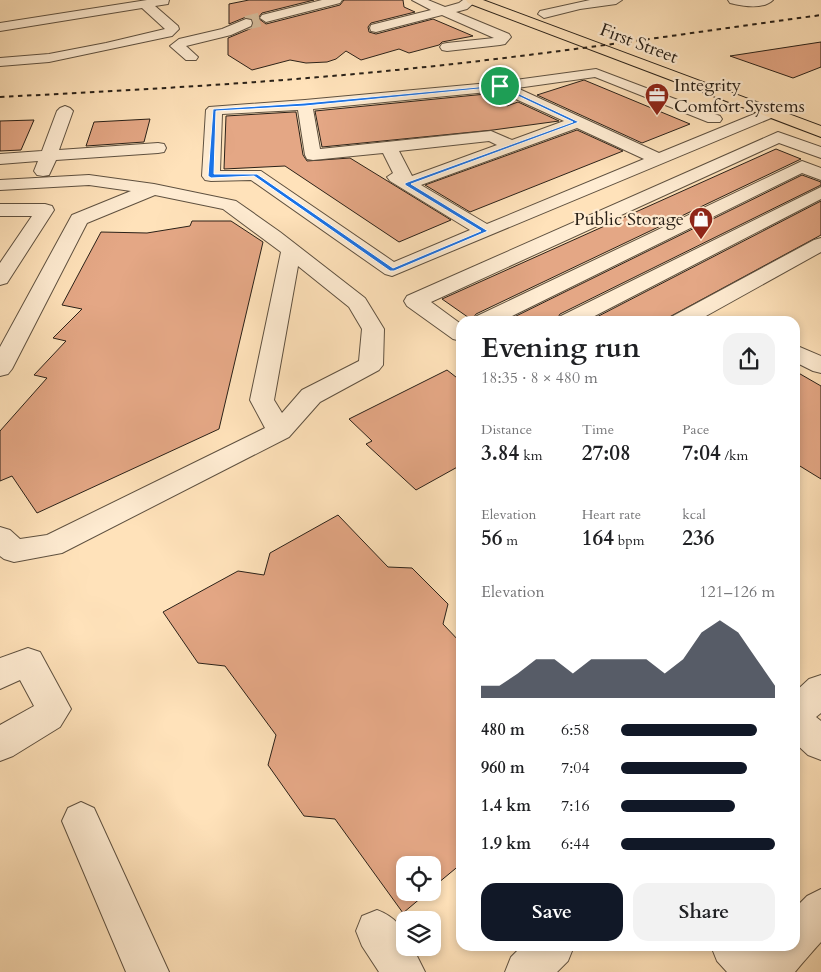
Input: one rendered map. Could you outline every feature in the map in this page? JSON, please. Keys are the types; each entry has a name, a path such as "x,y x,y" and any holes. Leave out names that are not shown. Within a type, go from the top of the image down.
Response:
{"main road":[{"name":"First Street","path":"471,0 821,132"},
{"name":"First Street","path":"505,0 642,49"}],"street":[{"path":"266,18 336,0"},
{"path":"418,0 504,37 500,41 446,48"},
{"path":"376,28 464,6 471,0"},
{"path":"544,14 580,5 616,0"},
{"path":"734,0 746,3 767,0"},
{"path":"0,27 156,2 173,29 167,33 49,58 0,62"},
{"path":"191,57 177,46 184,42 226,32 246,23"},
{"path":"211,176 214,110 305,105 500,86 596,73 714,119"},
{"path":"500,86 658,159"},
{"path":"305,105 313,155 491,136 512,146"},
{"path":"39,182 65,111"},
{"path":"0,369 80,219 154,189 211,176 255,175 392,270 770,113"},
{"path":"407,184 577,122"},
{"path":"456,330 414,301 778,136 821,153"},
{"path":"389,147 407,184"},
{"path":"0,159 158,148"},
{"path":"352,150 485,231"},
{"path":"495,316 802,166 821,174"},
{"path":"0,279 45,210 89,180"},
{"path":"0,538 14,550 52,545 280,431 311,396 371,365 373,329 357,303 291,250 229,204 154,189 89,180 39,182 2,188"},
{"path":"579,316 821,192"},
{"path":"0,210 45,210"},
{"path":"690,316 821,244"},
{"path":"280,431 262,400 291,250"},
{"path":"800,355 821,366"},
{"path":"0,674 21,663 28,662 54,710 48,716 0,744"},
{"path":"800,711 821,690"},
{"path":"800,725 821,742"},
{"path":"81,820 148,972"},
{"path":"800,934 821,910"},
{"path":"377,931 404,972"},
{"path":"526,972 548,951"},
{"path":"737,951 756,972"},
{"path":"767,972 785,951"}],"building":[{"path":"249,0 314,0 262,13 258,18 266,24 340,5 344,0 403,0 404,7 415,12 371,23 368,27 369,32 376,34 433,19 473,36 442,42 439,45 409,53 399,49 361,60 346,51 336,59 327,62 306,63 290,60 252,70 228,55 228,38 252,28 254,24 251,18 246,17 229,24 229,4"},
{"path":"821,42 821,67 793,78 730,56"},
{"path":"584,80 690,124 642,143 537,95"},
{"path":"496,93 507,106 518,102 559,121 493,130 322,147 315,111"},
{"path":"296,112 303,155 307,161 350,158 451,220 399,242 285,166 224,169 226,116"},
{"path":"150,119 144,142 86,146 94,122"},
{"path":"34,120 21,150 0,151 0,121"},
{"path":"577,130 623,151 470,212 425,185"},
{"path":"776,149 801,159 475,316 466,316 442,299"},
{"path":"802,175 821,182 821,185 559,316 516,316"},
{"path":"821,201 821,235 671,316 599,316"},
{"path":"192,221 231,221 263,242 219,429 37,513 12,476 0,481 0,431 47,378 34,375 66,341 53,338 82,309 62,305 101,232 147,233 190,226"},
{"path":"447,370 456,377 456,468 416,490 366,444 372,441 349,419"},
{"path":"800,374 821,386 821,479 800,466"},
{"path":"338,515 388,567 412,568 448,604 443,624 456,638 456,868 441,881 441,856 396,856 396,901 417,901 405,911 402,911 335,819 304,816 268,765 276,735 225,666 198,663 163,612 238,571 264,575 270,553"}],"tunnel":[{"path":"246,23 266,18"}],"railway":[{"path":"0,97 254,82 406,69 562,51 821,15"}],"place":[{"name":"Integrity Comfort Systems","path":"657,116"},
{"name":"Public Storage","path":"701,240"}],"route":[{"path":"500,86 577,122 407,184 485,231 392,270 255,175 211,176 214,110 305,105 500,86"}]}
